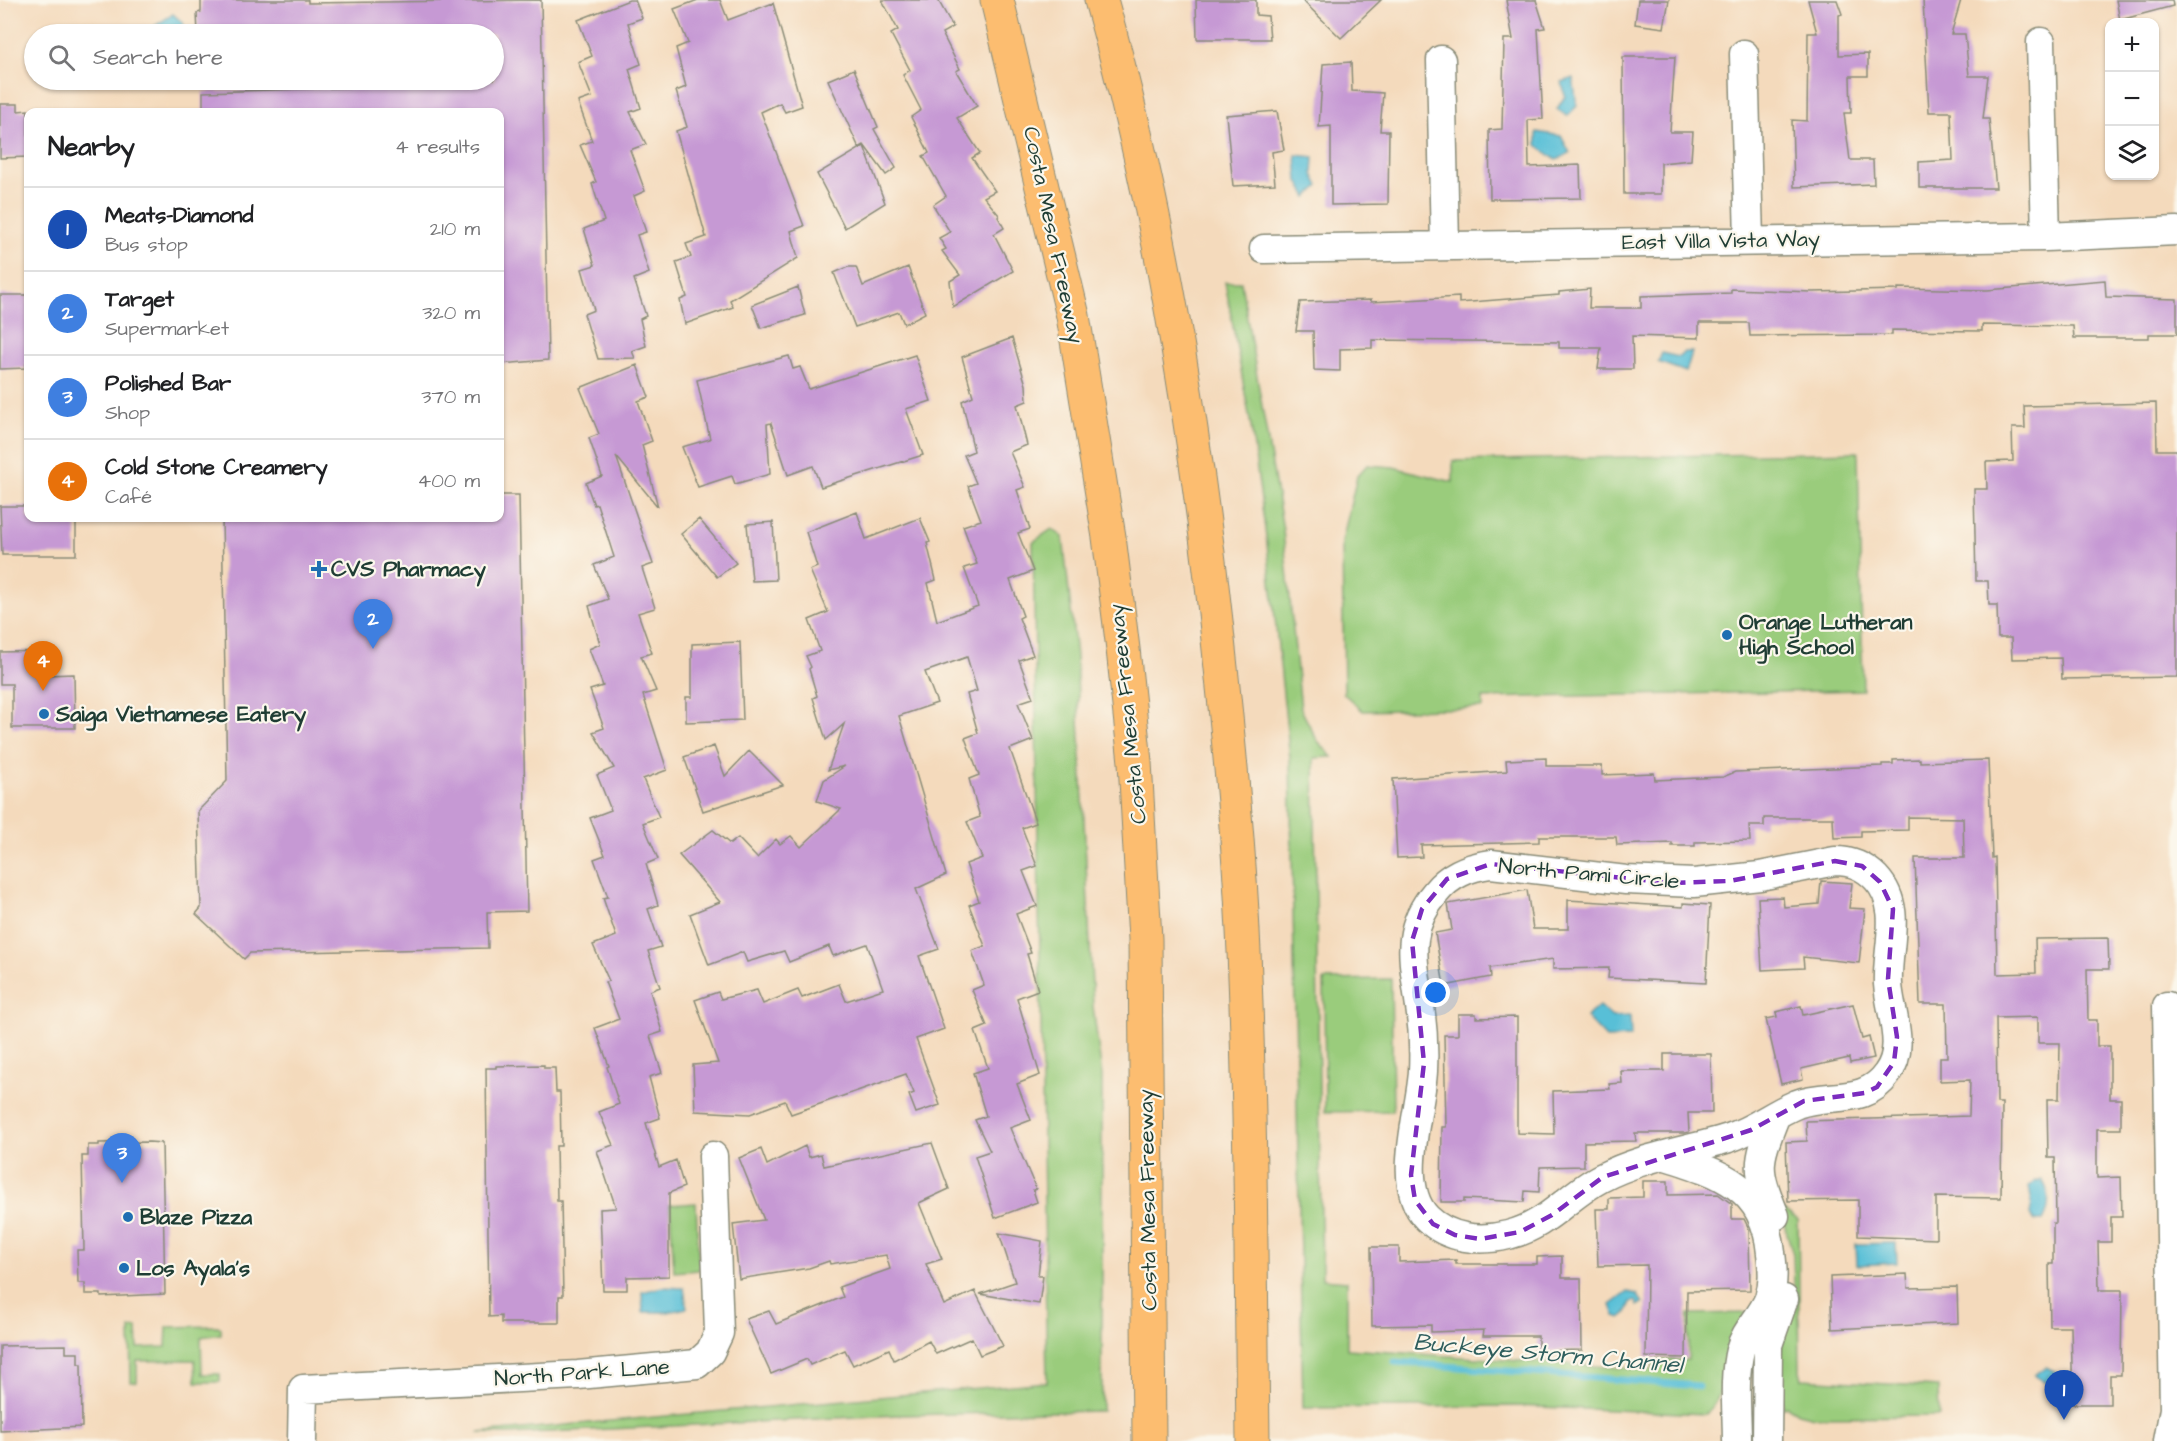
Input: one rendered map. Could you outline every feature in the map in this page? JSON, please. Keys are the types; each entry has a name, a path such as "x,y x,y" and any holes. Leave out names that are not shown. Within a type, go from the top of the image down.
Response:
{"highway":[{"name":"Costa Mesa Freeway","path":"997,0 1073,316 1109,537 1129,705 1145,939 1149,1441"},
{"path":"1101,0 1148,195 1184,384 1207,531 1231,763 1244,950 1253,1441"}],"street":[{"path":"2041,42 2046,237"},
{"path":"1744,54 1749,240"},
{"path":"1441,60 1445,245"},
{"name":"East Villa Vista Way","path":"1264,249 2046,237 2177,231"},
{"name":"North Pami Circle","path":"1835,861 1862,866 1880,882 1893,909 1888,979 1897,1037 1894,1062 1877,1087 1866,1093 1804,1101 1751,1130 1666,1156 1632,1165 1603,1177 1542,1222 1507,1236 1480,1239 1455,1235 1425,1217 1415,1200 1411,1174 1424,1063 1412,941 1422,909 1447,879 1467,869 1491,864 1600,878 1672,883 1729,881 1835,861"},
{"path":"2168,1006 2174,1409 2168,1441"},
{"path":"1767,1441 1768,1345 1784,1301 1787,1267 1780,1230 1759,1171 1760,1155 1775,1117"},
{"name":"North Park Lane","path":"302,1441 303,1389 578,1375 697,1364 710,1352 719,1333 713,1156"},
{"path":"1666,1156 1713,1171 1740,1186 1761,1215 1770,1240 1773,1279 1771,1290 1767,1302 1743,1339 1738,1360 1737,1441"}],"highlighted area":[{"path":"1835,861 1862,866 1880,882 1893,909 1888,979 1897,1037 1894,1062 1877,1087 1865,1093 1804,1101 1751,1130 1603,1177 1552,1215 1520,1232 1480,1239 1455,1235 1433,1224 1415,1200 1411,1175 1424,1063 1412,941 1422,909 1447,879 1491,864 1672,883 1729,881"}],"green space":[{"path":"1225,282 1241,282 1283,530 1301,709 1317,740 1332,757 1314,758 1322,1279 1347,1281 1347,1349 1653,1370 1653,1360 1688,1360 1689,1314 1751,1313 1725,1363 1717,1399 1706,1414 1516,1406 1303,1408 1290,758 1267,544 1251,426"},
{"path":"1858,452 1863,690 1483,698 1483,708 1363,711 1344,694 1342,542 1357,476 1367,465 1393,467 1453,482 1453,461"},
{"path":"1052,529 1063,537 1076,656 1093,1006 1102,1076 1102,1411 898,1415 508,1434 478,1433 1047,1382 1033,542"},
{"path":"1391,979 1393,1111 1325,1112 1324,980"},
{"path":"696,1203 699,1270 674,1272 670,1205"},
{"path":"1784,1210 1798,1220 1802,1379 1938,1387 1939,1416 1814,1417 1798,1413 1787,1406 1783,1407 1778,1362 1794,1284 1793,1254 1781,1213"},
{"path":"218,1326 221,1328 221,1334 201,1337 202,1374 220,1374 220,1382 196,1382 195,1360 137,1361 137,1382 131,1382 130,1329 137,1328 138,1348 166,1347 167,1327"}],"water":[{"path":"173,14 183,24 158,24"},
{"path":"1573,78 1577,106 1567,116 1557,109 1565,96 1562,82"},
{"path":"1537,132 1561,136 1570,153 1556,160 1537,145"},
{"path":"1296,155 1314,157 1313,174 1319,186 1307,197 1298,181"},
{"path":"1684,352 1692,352 1686,372 1658,362 1662,353 1679,357"},
{"path":"1599,1006 1612,1017 1630,1016 1631,1037 1606,1038 1586,1017"},
{"path":"2042,1180 2047,1190 2048,1206 2043,1221 2034,1221 2030,1215 2032,1203 2029,1187 2035,1181"},
{"path":"1896,1243 1897,1263 1857,1265 1856,1244"},
{"path":"662,1287 684,1288 687,1308 668,1312 643,1312 642,1292"},
{"path":"1628,1292 1637,1294 1643,1303 1638,1306 1636,1301 1631,1302 1626,1314 1621,1318 1615,1316 1611,1305"},
{"path":"2046,1367 2072,1380 2065,1395 2034,1375"}],"building":[{"path":"201,0 308,0 308,3 541,0 548,360 504,364 504,108 203,108 203,92 504,90 504,24 198,24 197,13 201,12"},
{"path":"629,0 635,0 642,18 628,23 641,64 629,69 641,108 630,112 646,144 630,150 645,191 634,196 646,232 637,235 649,273 634,279 646,316 640,319 646,346 632,351 635,358 598,359 584,314 594,310 582,269 595,265 584,229 604,221 592,184 596,182 580,145 592,141 578,102 592,97 578,62 592,56 578,20"},
{"path":"698,0 720,0 728,20 773,3 802,106 785,112 780,103 761,112 804,226 791,231 798,258 730,300 733,307 685,324 680,300 687,297 676,262 691,257 686,244 706,237 676,131 687,127 676,91 686,87 676,48 688,43 674,9"},
{"path":"882,0 938,0 953,27 942,33 960,69 956,71 977,106 957,118 980,153 972,158 995,191 984,197 999,215 1004,228 994,234 1013,271 953,307 950,281 960,275 942,251 946,249 939,238 950,232 933,205 946,196 923,156 929,153 911,117 921,110 903,75 910,70 891,34 898,30"},
{"path":"1196,0 1256,0 1256,15 1268,16 1270,39 1197,39"},
{"path":"1302,0 1381,0 1341,38"},
{"path":"1506,0 1536,0 1545,28 1538,29 1543,119 1528,120 1529,167 1580,165 1581,198 1490,199 1489,130 1502,129 1504,39 1513,39"},
{"path":"1638,0 1669,0 1664,28 1635,24"},
{"path":"1808,0 1837,0 1842,14 1839,15 1839,55 1868,54 1868,76 1850,76 1851,113 1844,113 1850,160 1873,160 1874,184 1794,187 1792,120 1807,121 1808,33 1817,33"},
{"path":"1923,0 1961,0 1951,34 1965,34 1969,76 1988,76 1983,119 1989,119 1996,188 1919,188 1919,162 1953,160 1951,112 1929,112"},
{"path":"2116,0 2172,0 2173,6 2120,18"},
{"path":"1623,57 1675,57 1670,132 1693,132 1691,160 1661,163 1661,194 1624,194"},
{"path":"1351,62 1352,91 1383,93 1380,131 1389,131 1388,204 1331,205 1331,126 1319,127 1323,64"},
{"path":"854,69 878,127 874,129 896,168 886,175 864,145 859,148 828,80"},
{"path":"0,104 18,104 18,111 24,110 24,157 0,158"},
{"path":"1277,111 1284,150 1272,152 1275,184 1233,186 1226,115"},
{"path":"864,146 885,203 845,228 817,174"},
{"path":"848,267 856,267 863,286 908,267 925,313 904,324 899,312 855,327 834,273"},
{"path":"2105,280 2106,297 2177,299 2177,334 2149,334 2149,338 2074,338 2073,326 1982,325 1982,331 1892,330 1892,335 1750,336 1749,323 1699,323 1699,338 1632,336 1633,369 1598,369 1601,348 1559,348 1559,342 1372,340 1372,348 1340,349 1340,371 1314,370 1313,331 1296,331 1300,302 1371,300 1371,302 1459,297 1459,303 1559,295 1559,292 1590,289 1589,308 1641,308 1641,296 1731,293 1731,289 1812,292 1898,290 1898,288 1987,290"},
{"path":"798,287 805,315 761,328 752,305"},
{"path":"0,295 24,295 24,368 0,369"},
{"path":"1012,338 1026,385 1027,401 1017,405 1027,445 1010,452 1025,487 1017,490 1030,529 1018,533 1033,571 1010,580 1023,616 1019,618 1033,655 1019,660 1033,698 1018,703 1033,740 1010,749 1036,823 1022,828 1037,866 1023,871 1037,906 1016,914 1031,953 1027,954 1038,990 1017,998 1040,1075 1017,1084 1031,1120 1010,1128 1036,1189 1033,1190 1037,1202 995,1218 975,1156 990,1151 975,1120 986,1116 973,1073 988,1068 975,1031 987,1026 972,990 984,985 972,951 985,946 969,905 979,901 966,864 982,858 967,822 980,817 969,779 979,775 965,738 978,733 967,694 977,691 967,657 925,672 937,703 899,716 946,875 916,889 939,949 919,956 944,1029 916,1039 940,1105 916,1113 909,1095 914,1093 906,1074 791,1114 785,1101 750,1114 695,1111 693,1065 718,1063 695,1000 718,992 721,999 757,990 763,1004 798,990 802,998 839,984 846,1001 883,989 867,944 833,956 829,946 789,962 784,951 747,962 743,952 709,965 690,914 720,902 679,855 713,830 730,844 738,838 757,858 776,839 780,844 791,836 801,847 841,809 817,801 824,780 845,766 828,770 844,724 826,740 813,698 817,696 809,669 811,667 806,656 820,651 809,620 828,612 810,570 817,567 806,532 857,512 866,539 920,518 930,542 927,543 936,580 928,583 937,621 978,606 964,568 977,564 963,526 981,520 968,486 976,483 964,455 974,451 962,401 973,396 962,357"},
{"path":"915,355 931,401 906,409 923,455 821,487 813,466 788,475 771,423 767,424 770,474 735,484 732,476 698,487 682,447 710,439 697,380 789,356 793,369 800,367 809,389"},
{"path":"637,365 649,397 638,401 652,441 642,445 658,507 616,456 653,564 642,568 655,608 638,613 652,653 641,656 656,691 643,695 667,770 643,779 659,817 643,823 658,859 646,864 658,905 648,909 661,947 648,951 660,987 650,991 662,1032 650,1036 662,1073 649,1077 660,1118 646,1123 659,1167 676,1160 684,1187 669,1193 669,1276 627,1277 627,1290 603,1290 600,1209 616,1208 597,1151 613,1145 599,1112 619,1104 607,1067 609,1066 595,1028 619,1019 605,982 609,981 593,945 616,936 603,898 608,897 594,859 605,855 590,818 611,810 597,775 614,768 593,732 604,728 590,690 603,686 589,649 600,644 589,606 608,599 594,565 614,557 597,504 594,505 586,483 602,476 589,438 599,434 580,388"},
{"path":"2156,403 2157,450 2177,450 2177,677 2062,679 2061,658 2012,659 2011,638 1998,638 1997,605 1989,605 1988,581 1976,581 1974,489 1987,489 1986,462 2013,461 2012,428 2025,428 2024,406"},
{"path":"504,495 519,495 527,911 487,912 488,948 250,953 244,959 196,914 201,908 198,811 227,781 222,522 504,522"},
{"path":"0,506 24,506 24,522 76,522 76,555 2,555"},
{"path":"699,519 736,563 717,577 681,534"},
{"path":"773,522 776,580 752,581 747,524"},
{"path":"740,642 743,720 686,722 686,697 692,697 692,644"},
{"path":"47,651 47,675 74,674 75,728 12,728 12,684 0,684 0,652"},
{"path":"714,746 725,776 749,751 783,785 703,811 684,757"},
{"path":"1546,758 1546,766 1602,766 1602,775 1654,773 1655,780 1723,777 1735,772 1882,766 1882,764 1893,764 1893,760 1920,759 1920,762 1988,760 1992,858 1995,857 1997,974 2036,973 2035,939 2108,938 2109,969 2087,969 2088,1020 2097,1020 2097,1046 2110,1046 2110,1099 2121,1099 2121,1129 2097,1129 2097,1178 2121,1177 2122,1217 2111,1217 2111,1242 2098,1242 2099,1290 2122,1290 2121,1375 2110,1375 2110,1404 2073,1404 2071,1327 2050,1327 2049,1264 2053,1264 2053,1223 2056,1223 2055,1158 2048,1158 2047,1099 2059,1099 2060,1043 2038,1043 2038,1017 1996,1018 1997,1103 2002,1103 2001,1198 1936,1197 1936,1239 1858,1236 1858,1200 1788,1201 1786,1142 1807,1141 1806,1121 1969,1116 1970,1080 1940,1081 1940,1057 1947,1057 1946,1004 1920,1004 1915,858 1964,858 1963,818 1908,817 1908,830 1861,831 1861,837 1834,838 1833,818 1764,818 1764,826 1749,826 1750,841 1695,842 1695,846 1672,846 1672,843 1617,845 1616,837 1539,837 1539,842 1421,845 1422,857 1397,858 1393,779 1507,771 1506,760"},
{"path":"1821,881 1852,883 1849,908 1865,909 1859,963 1803,957 1804,968 1762,970 1758,898 1783,897 1784,907 1819,904"},
{"path":"1527,890 1533,929 1568,929 1568,900 1683,907 1683,903 1710,905 1706,983 1608,978 1609,968 1553,969 1553,959 1490,968 1491,977 1444,986 1435,933 1452,930 1448,904"},
{"path":"1853,1004 1862,1039 1869,1037 1874,1058 1850,1063 1849,1058 1801,1069 1803,1079 1781,1084 1766,1019 1777,1017 1776,1012 1801,1006 1803,1015"},
{"path":"1458,1014 1476,1014 1476,1018 1517,1017 1517,1133 1554,1134 1553,1091 1610,1089 1609,1084 1622,1083 1621,1071 1664,1071 1664,1054 1711,1054 1712,1113 1688,1113 1689,1132 1635,1133 1636,1141 1584,1142 1584,1166 1540,1167 1539,1192 1525,1191 1524,1202 1464,1199 1464,1202 1441,1202 1442,1127 1446,1127 1444,1035 1458,1035"},
{"path":"544,1065 544,1068 555,1068 556,1092 560,1092 561,1146 556,1146 557,1201 561,1201 563,1296 559,1296 559,1323 501,1323 501,1316 489,1317 486,1068"},
{"path":"162,1143 165,1294 101,1297 101,1294 85,1294 85,1283 78,1283 77,1250 84,1250 82,1156 88,1156 88,1145"},
{"path":"932,1143 949,1189 919,1203 942,1259 926,1264 944,1305 975,1291 1003,1346 980,1355 972,1338 936,1354 929,1341 894,1360 889,1349 853,1365 845,1350 810,1365 807,1359 771,1374 746,1319 769,1311 776,1324 843,1297 839,1287 890,1269 886,1255 830,1264 829,1261 809,1268 739,1279 733,1224 764,1220 739,1158 761,1149 767,1165 805,1146 809,1157 821,1154 824,1166"},
{"path":"1643,1181 1668,1181 1668,1195 1718,1194 1732,1204 1732,1219 1744,1219 1749,1229 1750,1290 1687,1291 1686,1358 1646,1357 1647,1265 1598,1266 1596,1209 1609,1209 1609,1198 1643,1197"},
{"path":"999,1233 1042,1241 1038,1276 1043,1276 1039,1304 980,1294 1015,1282"},
{"path":"1371,1247 1399,1247 1399,1262 1456,1260 1456,1264 1537,1264 1537,1257 1562,1256 1562,1278 1581,1278 1582,1350 1538,1351 1538,1336 1483,1336 1484,1330 1431,1332 1431,1325 1372,1326"},
{"path":"1907,1274 1908,1288 1957,1287 1958,1323 1832,1329 1830,1277"},
{"path":"66,1345 66,1353 78,1353 78,1364 81,1364 82,1427 0,1431 0,1346"}],"waterway":[{"name":"Buckeye Storm Channel","path":"1395,1362 1698,1386"}],"place":[{"name":"CVS Pharmacy","path":"319,569"},
{"name":"Orange Lutheran High School","path":"1727,635"},
{"name":"Target","path":"373,649"},
{"name":"Cold Stone Creamery","path":"43,691"},
{"name":"Saiga Vietnamese Eatery","path":"44,714"},
{"name":"Polished Bar","path":"122,1183"},
{"name":"Blaze Pizza","path":"128,1217"},
{"name":"Los Ayala's","path":"124,1268"},
{"name":"Meats-Diamond","path":"2064,1420"}]}
